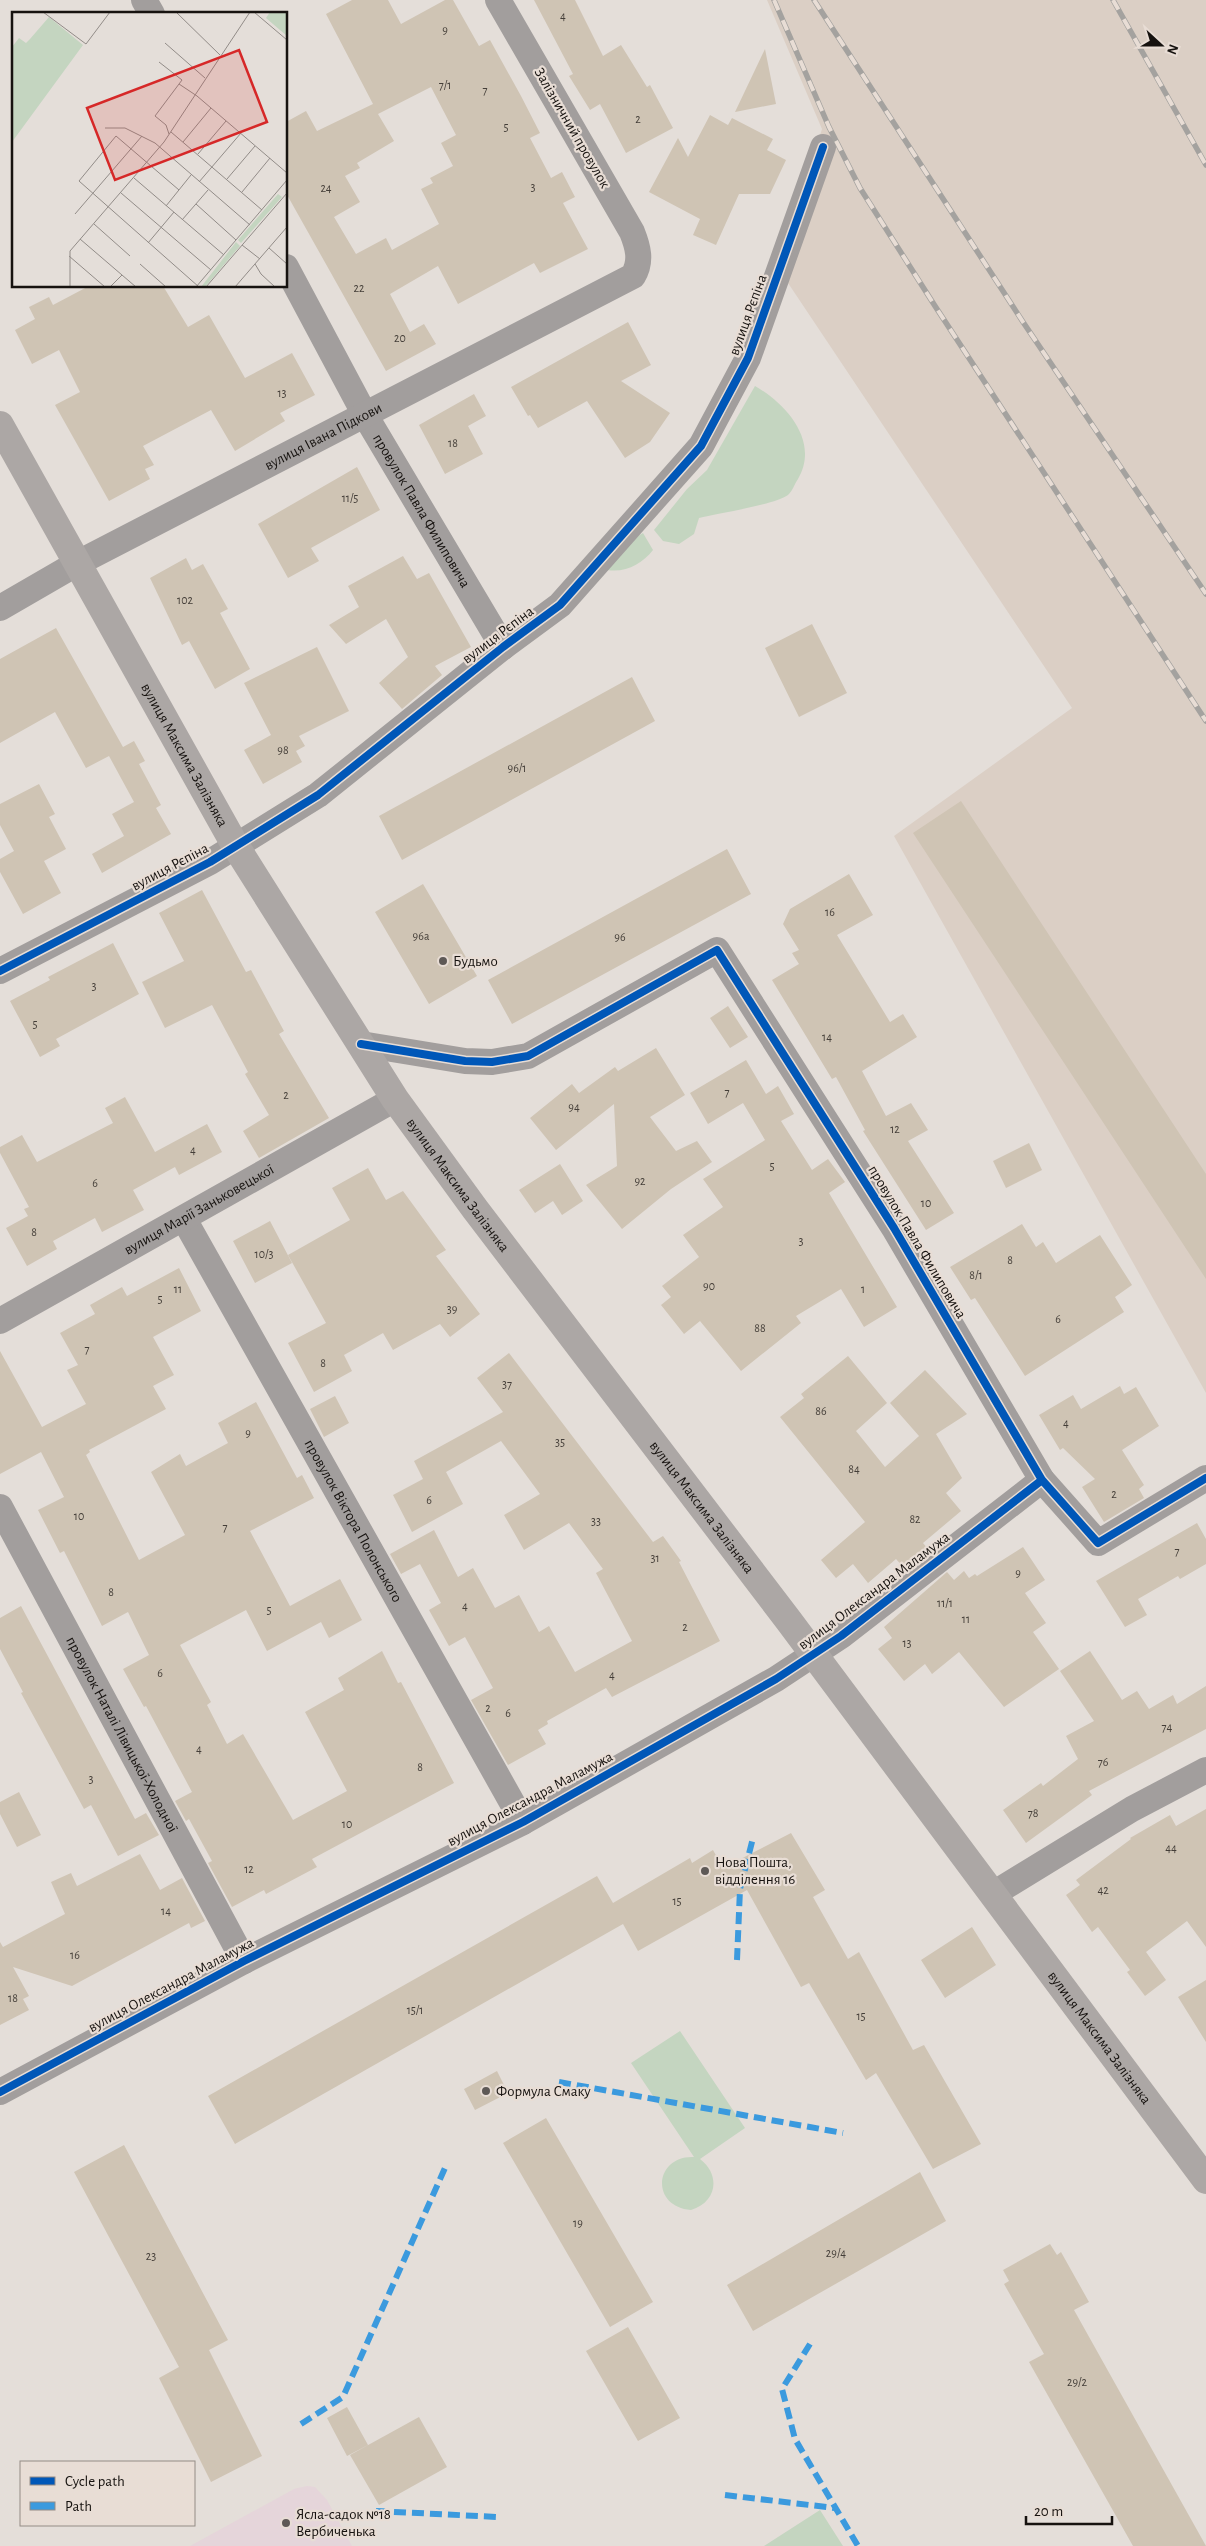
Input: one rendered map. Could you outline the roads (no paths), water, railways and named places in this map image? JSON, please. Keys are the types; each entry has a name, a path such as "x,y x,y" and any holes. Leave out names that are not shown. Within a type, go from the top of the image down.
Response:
{"main road":[{"name":"вулиця Максима Залізняка","path":"0,425 76,564 235,845 396,1099 481,1217 814,1655 1206,2180"}],"street":[{"path":"144,0 151,12"},
{"name":"Залізничний провулок","path":"498,0 632,232 638,246 639,260"},
{"name":"вулиця Рєпіна","path":"0,971 210,862 318,795 503,647 560,605 701,446 748,358 823,147"},
{"name":"вулиця Івана Підкови","path":"0,608 76,564 633,276 639,260"},
{"name":"провулок Павла Филиповича","path":"288,271 365,415 503,647"},
{"name":"провулок Павла Филиповича","path":"360,1044 474,1061 492,1062 528,1056 717,950 894,1228 1042,1480 1098,1543 1206,1478"},
{"name":"вулиця Марії Заньковецької","path":"0,1321 184,1220 396,1099"},
{"name":"провулок Віктора Полонського","path":"184,1220 523,1822"},
{"name":"вулиця Олександра Маламужа","path":"0,2092 244,1961 523,1822 814,1655 1042,1480"},
{"name":"провулок Наталі Лівицької-Холодної","path":"0,1507 244,1961"},
{"path":"993,1894 1132,1809 1206,1770"}],"railway":[{"path":"774,0 829,127 860,188 1206,721"},
{"path":"814,0 1023,322 1206,594"},
{"path":"1113,0 1206,165"}],"place":[{"name":"Будьмо","path":"443,961"},
{"name":"Нова Пошта, відділення 16","path":"705,1871"},
{"name":"Формула Смаку","path":"486,2091"},
{"name":"Ясла-садок №18 Вербиченька","path":"286,2523"}]}
